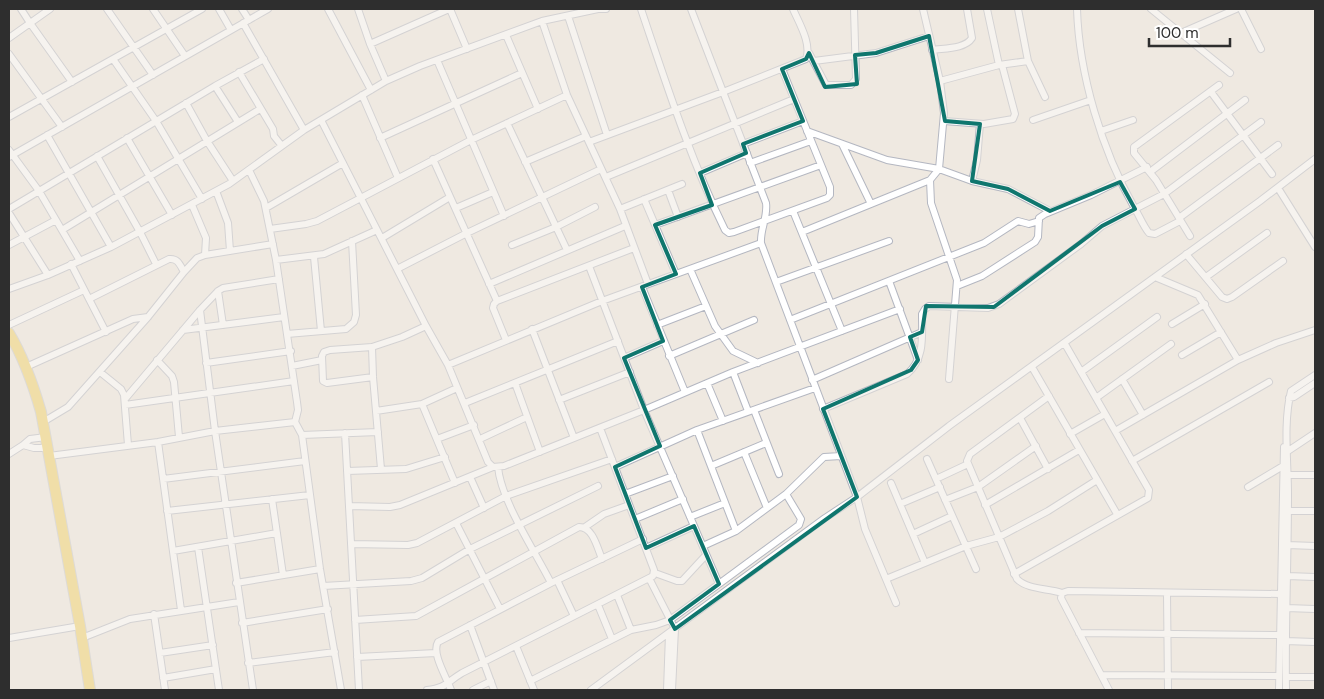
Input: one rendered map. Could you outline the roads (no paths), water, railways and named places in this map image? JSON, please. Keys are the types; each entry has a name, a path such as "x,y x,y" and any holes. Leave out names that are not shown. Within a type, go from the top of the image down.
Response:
{"main road":[{"path":"9,333 20,350 41,412 90,690"}],"street":[{"path":"22,9 72,82"},
{"path":"9,38 50,9"},
{"path":"107,9 153,75"},
{"path":"153,9 185,56"},
{"path":"9,117 133,48 194,11 202,9"},
{"path":"218,9 231,30"},
{"path":"242,9 246,22 264,58 304,130"},
{"path":"80,261 39,191 10,154 134,87 268,9"},
{"path":"328,9 371,90"},
{"path":"360,9 370,44 386,81"},
{"path":"370,44 449,9 466,49"},
{"path":"9,289 48,275 111,247 216,192 304,130 386,81 542,21 606,9"},
{"path":"641,9 675,110 712,205 725,230 729,233 830,196 830,188 782,68"},
{"path":"691,9 746,154 761,188 767,211 761,243 856,497 865,529 896,603"},
{"path":"525,162 587,139 608,135 806,59 808,46 793,9"},
{"path":"808,53 826,86 851,85 856,79 854,9"},
{"path":"802,232 930,180 938,169 944,121 940,81 923,9"},
{"path":"932,50 964,45 969,42 972,38 967,9"},
{"path":"944,121 980,124 1015,118 987,9"},
{"path":"1018,9 1028,61 1045,98"},
{"path":"1076,9 1084,62 1101,131 1120,182 1147,232 1152,234 1179,220 1278,145"},
{"path":"1151,9 1230,73"},
{"path":"1181,33 1236,9"},
{"path":"1241,9 1261,49"},
{"path":"568,16 608,135"},
{"path":"542,21 567,95 620,209 657,325 685,392"},
{"path":"506,35 538,109"},
{"path":"814,61 876,53 929,36"},
{"path":"9,54 62,127"},
{"path":"9,209 264,58"},
{"path":"112,59 134,87 156,121 202,199"},
{"path":"437,60 504,216"},
{"path":"940,81 1001,65 1028,61"},
{"path":"239,72 273,129 274,136 282,146"},
{"path":"380,138 522,73"},
{"path":"1190,236 1148,170 1134,153 1134,147 1219,85"},
{"path":"215,86 238,122"},
{"path":"1211,92 1272,174"},
{"path":"270,228 317,221 433,159 567,95"},
{"path":"362,96 398,178"},
{"path":"606,177 794,98"},
{"path":"1034,120 1092,100"},
{"path":"957,286 982,276 1035,242 1038,237 1041,216 1148,170 1245,100"},
{"path":"186,103 207,141 233,181"},
{"path":"62,230 260,109"},
{"path":"321,120 426,326 448,365 488,462 495,467 520,525 574,616"},
{"path":"1101,131 1133,120"},
{"path":"743,144 803,121"},
{"path":"822,409 907,374 921,353 922,314 924,309 929,306 988,308 999,304 1081,244 1097,229 1164,194 1261,122"},
{"path":"507,123 567,250"},
{"path":"972,181 977,160 980,124"},
{"path":"807,131 887,160 938,169 972,181 1008,189 1050,212"},
{"path":"48,135 111,247"},
{"path":"127,138 172,215"},
{"path":"750,163 811,140"},
{"path":"842,144 871,204"},
{"path":"700,174 746,154"},
{"path":"97,156 156,264"},
{"path":"433,159 497,302"},
{"path":"591,690 856,497 949,426 1278,188 1315,159"},
{"path":"266,208 343,163"},
{"path":"655,225 821,165"},
{"path":"397,270 601,168"},
{"path":"249,170 262,194 276,260 291,351 298,410 295,422 302,435 320,569 336,652 341,690"},
{"path":"930,180 932,203 957,286 949,379"},
{"path":"620,209 682,184"},
{"path":"1278,188 1315,247"},
{"path":"668,190 678,217"},
{"path":"216,192 228,223 230,251"},
{"path":"456,208 493,192"},
{"path":"382,238 450,197"},
{"path":"644,199 676,274"},
{"path":"192,205 206,238 205,255"},
{"path":"512,245 595,208"},
{"path":"793,210 842,331"},
{"path":"9,213 48,275"},
{"path":"9,245 56,220"},
{"path":"790,320 988,241 1019,220 1029,224 1039,221"},
{"path":"489,284 625,226"},
{"path":"276,260 324,254 377,230"},
{"path":"1206,277 1267,233"},
{"path":"287,334 346,329 354,322 356,315 352,241"},
{"path":"776,282 889,241"},
{"path":"448,365 602,301 761,243"},
{"path":"43,422 68,407 148,317 197,258 205,255 273,244"},
{"path":"506,340 493,308 494,304 634,248"},
{"path":"1186,254 1224,298 1230,299 1283,261"},
{"path":"314,256 321,331"},
{"path":"88,299 169,259 174,258 178,261 184,272"},
{"path":"71,264 106,332"},
{"path":"589,266 644,410 719,584"},
{"path":"690,269 720,334 735,353 758,363"},
{"path":"1155,277 1198,294 1238,360"},
{"path":"125,402 157,360 218,291 223,288 279,279"},
{"path":"889,281 918,360"},
{"path":"9,324 84,290"},
{"path":"218,291 223,325"},
{"path":"1172,324 1205,304"},
{"path":"657,325 706,306"},
{"path":"349,506 390,507 400,505 495,467 540,452 733,372 900,309"},
{"path":"200,310 220,472 252,690"},
{"path":"26,367 133,319 148,317"},
{"path":"183,330 284,317"},
{"path":"1081,372 1157,317"},
{"path":"670,356 754,320"},
{"path":"373,376 324,381 322,360 324,352 372,346 402,337 426,326"},
{"path":"532,329 574,438"},
{"path":"1115,431 1238,360 1276,343 1315,330"},
{"path":"812,380 922,332"},
{"path":"1182,355 1221,332"},
{"path":"465,403 618,341"},
{"path":"624,358 663,341"},
{"path":"1014,574 1148,498 1149,495 1149,490 1064,344"},
{"path":"1096,398 1171,344"},
{"path":"372,346 381,469"},
{"path":"206,363 291,351"},
{"path":"157,360 172,376 174,382 179,437"},
{"path":"292,366 322,360"},
{"path":"1032,367 1117,514"},
{"path":"100,372 121,390 125,402 128,445"},
{"path":"559,400 630,372"},
{"path":"733,372 779,474"},
{"path":"1279,690 1286,641 1287,429 1289,398 1291,391 1315,375"},
{"path":"1122,379 1144,415"},
{"path":"125,402 176,399 294,381"},
{"path":"1132,461 1269,382"},
{"path":"515,383 540,452"},
{"path":"707,383 723,421"},
{"path":"1289,398 1294,397 1315,383"},
{"path":"376,411 422,404 457,388"},
{"path":"615,467 697,430 815,388"},
{"path":"1049,396 967,458 1017,580 1025,585 1062,593 1068,591 1280,594"},
{"path":"422,404 456,483"},
{"path":"1070,434 1105,414"},
{"path":"480,439 528,417"},
{"path":"1020,418 1048,468"},
{"path":"23,444 48,452 158,442 215,431 295,422"},
{"path":"437,439 474,426"},
{"path":"600,428 655,573 676,581 682,581 706,555"},
{"path":"1286,690 1282,676 1279,635 1284,435 1287,429"},
{"path":"697,430 736,531"},
{"path":"302,435 378,432"},
{"path":"1288,451 1315,433"},
{"path":"345,434 359,690"},
{"path":"9,454 30,438 46,437"},
{"path":"158,442 181,610"},
{"path":"711,466 766,443"},
{"path":"945,500 978,487 1036,446"},
{"path":"985,505 1079,450"},
{"path":"744,452 767,508"},
{"path":"703,546 736,531 786,494 824,457 841,456"},
{"path":"347,471 406,469 445,457"},
{"path":"351,544 418,544 506,496 612,459"},
{"path":"927,459 976,569"},
{"path":"163,479 305,460"},
{"path":"936,479 968,464"},
{"path":"1248,487 1283,466"},
{"path":"1288,475 1315,475"},
{"path":"625,494 673,476"},
{"path":"470,477 484,508"},
{"path":"886,580 966,546 999,538 1097,480"},
{"path":"891,483 925,563"},
{"path":"323,586 411,581 422,578 470,549 598,486"},
{"path":"900,504 940,487"},
{"path":"530,681 631,630 670,620 798,524 801,519 799,514 786,494"},
{"path":"167,511 310,495"},
{"path":"272,499 283,575"},
{"path":"636,519 682,499"},
{"path":"690,517 725,503"},
{"path":"355,620 416,616 484,578 579,528 585,527 604,514 630,505"},
{"path":"1288,511 1315,511"},
{"path":"913,534 952,516"},
{"path":"456,523 500,609"},
{"path":"646,548 694,526"},
{"path":"585,527 590,531 602,559"},
{"path":"173,551 277,534"},
{"path":"452,690 436,653 438,642 554,581 643,539"},
{"path":"1287,545 1315,546"},
{"path":"198,547 219,690"},
{"path":"236,583 320,569"},
{"path":"427,690 439,689 453,678 574,616 650,580 655,573"},
{"path":"1287,576 1315,577"},
{"path":"650,580 670,620 672,631 672,690"},
{"path":"1062,593 1061,598 1109,690"},
{"path":"1167,593 1168,690"},
{"path":"617,595 631,630"},
{"path":"82,638 120,622 154,614 239,602"},
{"path":"598,605 612,640"},
{"path":"1286,608 1315,609"},
{"path":"242,623 328,609"},
{"path":"154,614 165,690"},
{"path":"470,624 494,690"},
{"path":"9,638 80,626"},
{"path":"667,690 672,631"},
{"path":"1079,633 1279,635"},
{"path":"1286,641 1315,642"},
{"path":"160,653 212,644"},
{"path":"516,646 534,690"},
{"path":"248,663 336,652"},
{"path":"357,657 436,653"},
{"path":"163,678 216,669"},
{"path":"1102,675 1315,677"},
{"path":"473,690 491,681"}]}
